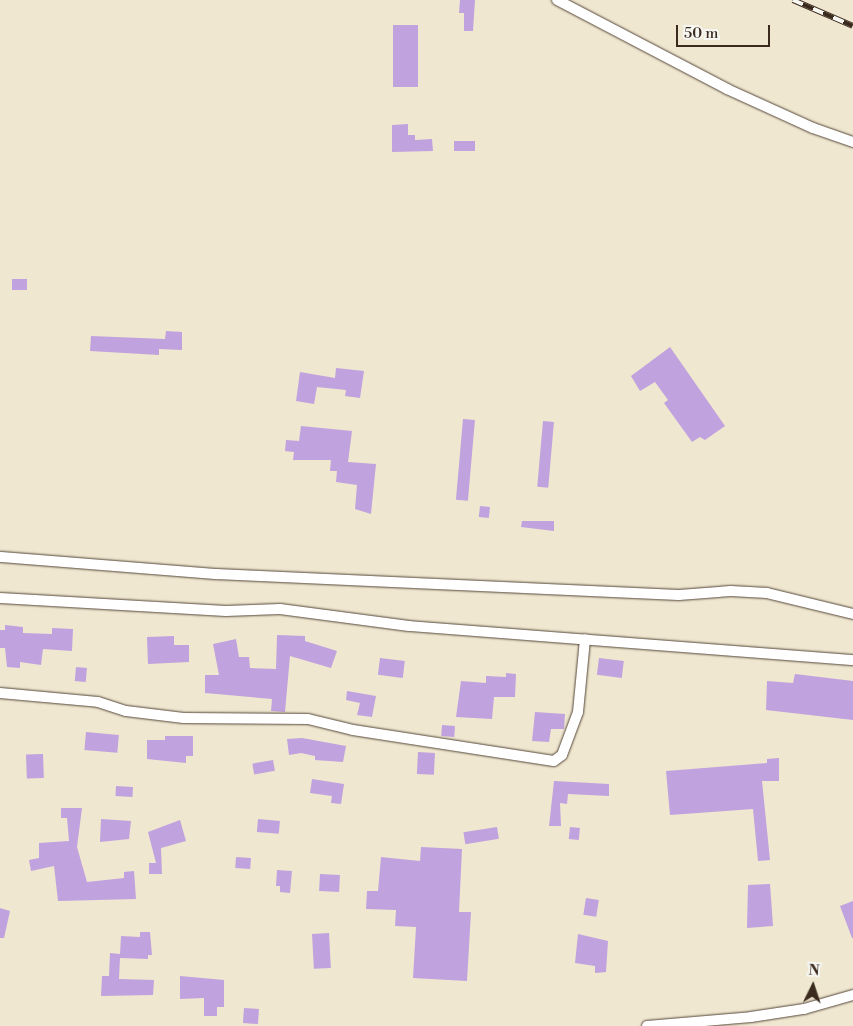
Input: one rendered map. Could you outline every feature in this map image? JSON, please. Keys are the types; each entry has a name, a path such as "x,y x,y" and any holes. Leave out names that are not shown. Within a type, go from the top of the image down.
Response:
{"street":[{"path":"557,0 727,89 813,128 853,142"},
{"path":"0,558 216,574 679,595 731,591 767,593 853,614"},
{"path":"0,598 226,611 280,609 409,626 853,660"},
{"path":"0,693 98,702 126,711 184,718 308,719 353,730 554,760 562,755 578,712 585,639"},
{"path":"647,1026 751,1017 804,1008 853,994"}],"building":[{"path":"460,0 475,0 473,31 464,31 464,13 459,13"},
{"path":"393,25 418,25 418,87 393,87"},
{"path":"408,124 408,135 415,135 415,140 432,139 433,151 392,152 392,125"},
{"path":"454,141 475,141 475,151 454,151"},
{"path":"12,279 27,279 27,290 12,290"},
{"path":"166,331 182,332 182,350 159,349 159,355 90,351 91,336 165,339"},
{"path":"670,347 725,426 705,440 700,437 692,442 664,403 668,400 655,382 640,391 631,376"},
{"path":"336,368 364,371 360,398 345,396 346,390 317,387 314,404 296,401 300,372 335,378"},
{"path":"463,419 475,420 468,501 456,500"},
{"path":"543,421 554,422 548,488 537,487"},
{"path":"301,426 352,431 348,462 376,464 371,514 355,509 357,485 336,482 337,471 330,471 331,460 293,460 294,452 285,451 286,440 299,441"},
{"path":"480,506 490,507 489,518 479,517"},
{"path":"522,521 554,521 554,531 521,527"},
{"path":"5,625 23,627 23,633 52,634 52,628 73,629 72,651 43,649 41,665 20,662 20,668 7,667 5,648 0,648 0,630 5,630"},
{"path":"277,635 305,636 305,641 337,651 331,668 290,656 285,712 271,711 272,699 205,693 205,675 219,675 213,644 236,639 239,657 249,657 250,668 276,669"},
{"path":"174,636 174,645 189,645 189,662 148,664 147,637"},
{"path":"380,658 405,661 403,678 378,675"},
{"path":"599,658 624,661 622,678 597,675"},
{"path":"76,667 87,668 86,682 75,681"},
{"path":"506,673 516,674 515,697 494,697 492,719 456,717 461,681 486,683 486,676 506,677"},
{"path":"795,674 853,681 853,720 766,710 767,681 793,683"},
{"path":"347,691 376,696 372,717 357,715 360,703 346,700"},
{"path":"535,712 565,714 564,729 551,729 549,742 532,741"},
{"path":"442,725 455,726 454,737 441,736"},
{"path":"86,732 119,735 117,753 84,750"},
{"path":"165,736 193,736 193,756 186,756 186,763 147,759 147,740 165,740"},
{"path":"302,738 346,746 343,762 315,760 315,756 301,753 289,755 287,739"},
{"path":"418,752 435,753 434,775 417,774"},
{"path":"43,754 44,778 27,779 26,755"},
{"path":"779,758 779,781 762,781 770,860 758,861 753,809 670,815 666,771 767,763 767,759"},
{"path":"273,760 275,771 254,774 252,764"},
{"path":"312,779 344,784 341,804 331,803 332,796 310,793"},
{"path":"554,781 609,784 609,796 568,794 567,804 560,803 561,826 549,826"},
{"path":"116,786 133,787 132,797 115,796"},
{"path":"61,808 82,808 77,847 87,882 124,878 124,872 134,871 136,899 58,901 54,866 31,871 29,860 39,858 39,843 69,841 67,818 61,818"},
{"path":"101,819 131,821 129,839 100,842"},
{"path":"258,819 280,821 279,834 257,832"},
{"path":"180,820 186,841 161,848 162,874 149,874 149,863 156,863 148,832"},
{"path":"497,827 499,839 465,844 463,832"},
{"path":"570,827 580,828 579,840 569,839"},
{"path":"421,847 462,849 459,912 471,912 467,981 413,978 416,927 395,926 396,910 366,909 367,891 378,891 381,857 420,861"},
{"path":"236,857 251,858 250,869 235,868"},
{"path":"277,870 292,871 290,893 280,892 280,886 276,886"},
{"path":"320,874 340,875 339,892 319,891"},
{"path":"770,884 773,926 747,928 748,885"},
{"path":"586,898 599,900 596,917 583,915"},
{"path":"853,901 853,938 852,938 840,906"},
{"path":"0,908 10,911 4,938 0,938"},
{"path":"140,932 150,932 152,955 148,955 148,959 120,958 119,979 154,980 153,995 101,996 102,976 109,976 110,953 120,954 121,936 140,937"},
{"path":"329,933 331,968 314,969 312,934"},
{"path":"578,934 608,941 606,972 595,973 595,966 575,963"},
{"path":"180,976 224,980 224,1007 217,1007 217,1016 204,1016 204,998 180,999"},
{"path":"244,1008 259,1009 258,1024 243,1023"}],"railway":[{"path":"793,0 853,26"}]}
